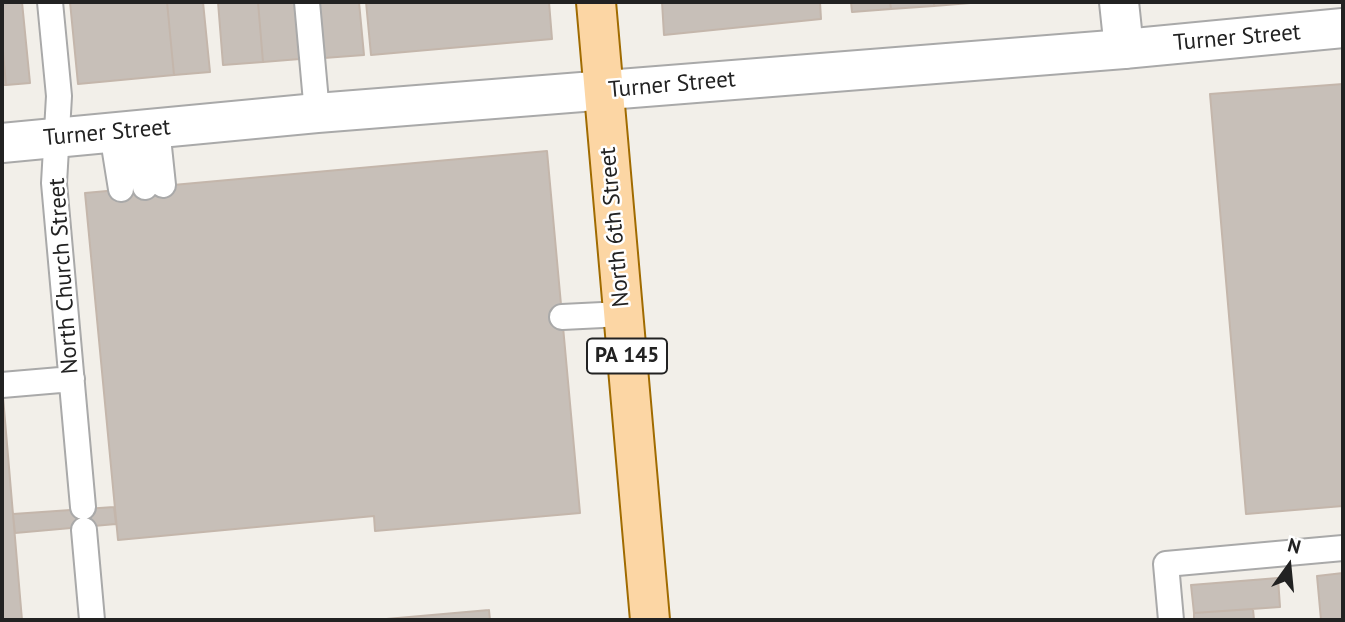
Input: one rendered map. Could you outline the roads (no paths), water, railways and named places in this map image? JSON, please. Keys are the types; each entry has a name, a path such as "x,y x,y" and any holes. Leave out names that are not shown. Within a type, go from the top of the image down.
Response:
{"main road":[{"name":"North 6th Street","path":"596,2 650,620"}],"street":[{"path":"1119,2 1124,49"},
{"name":"Turner Street","path":"2,143 317,113 1124,49 1343,28"}],"lane":[{"name":"North Church Street","path":"50,2 59,96 54,183 92,620"},
{"path":"307,2 317,113"},
{"path":"135,131 143,187 135,131"},
{"path":"562,317 623,314"},
{"path":"2,385 72,379"},
{"path":"1171,620 1166,564 1343,548"}]}
